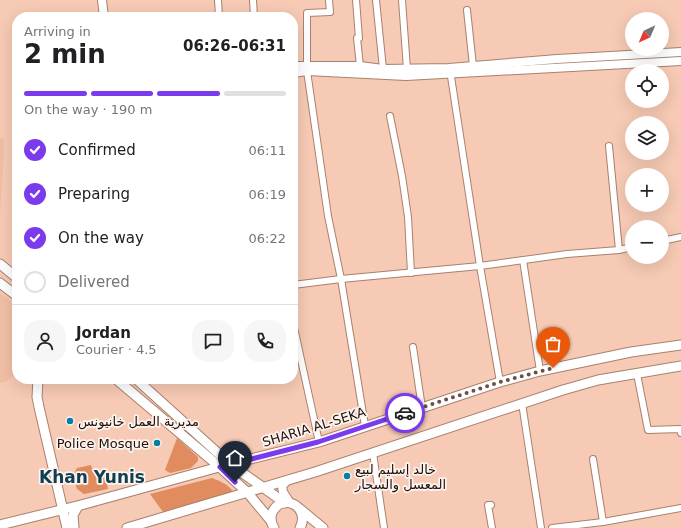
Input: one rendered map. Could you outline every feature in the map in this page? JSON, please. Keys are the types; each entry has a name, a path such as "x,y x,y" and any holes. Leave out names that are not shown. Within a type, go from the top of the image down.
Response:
{"main road":[{"path":"0,264 12,274"},
{"path":"0,283 12,292"},
{"name":"SHARIA AL-SEKA","path":"0,525 63,510 230,464 318,442 500,382 540,371 631,352 681,345"},
{"path":"127,528 263,488 373,453 522,402 598,380 681,366"},
{"path":"38,384 37,396 39,407 67,528"},
{"path":"122,384 167,420 247,492 272,526"},
{"path":"142,384 230,464 263,488 299,508 323,528"},
{"path":"272,526 271,516 276,506 281,503 288,503"},
{"path":"74,528 73,515 78,506"},
{"path":"299,508 303,518 300,528"}],"street":[{"path":"97,0 98,12"},
{"path":"102,0 103,12"},
{"path":"218,0 219,12"},
{"path":"253,0 254,12"},
{"path":"329,0 330,12 307,13 306,68 328,216 341,279 365,426"},
{"path":"356,0 359,38 357,38 360,66"},
{"path":"376,0 383,69"},
{"path":"402,0 407,69"},
{"path":"467,10 473,66"},
{"path":"298,71 306,68 360,66 383,69 450,71 473,66 681,52"},
{"path":"298,67 398,76 450,71 681,61"},
{"path":"450,71 480,266 500,382"},
{"path":"390,116 402,176 408,217 411,273"},
{"path":"609,146 619,250"},
{"path":"669,240 681,237"},
{"path":"298,284 480,266 567,254 625,249"},
{"path":"523,260 540,371"},
{"path":"298,347 318,442"},
{"path":"413,347 422,408"},
{"path":"637,374 648,430 680,429 681,433"},
{"path":"522,402 541,528"},
{"path":"373,453 384,528"},
{"path":"593,459 603,522"},
{"path":"288,480 282,486 288,503"},
{"path":"490,505 488,505 492,528"},
{"path":"552,528 603,522 681,508"}],"shaded area":[{"path":"0,138 4,139 4,154 0,212"},
{"path":"0,293 12,302 12,377 5,382 0,383"},
{"path":"177,438 198,457 198,461 191,468 170,473 165,470"},
{"path":"91,465 92,468 94,468 96,475 104,474 108,489 84,494 77,489 73,475 77,468"},
{"path":"212,478 228,486 232,490 231,493 163,512 150,494"}],"way so far":[{"path":"405,413 500,382 553,368"}],"place":[{"name":"مديرية العمل خانيونس","path":"70,421"},
{"name":"Police Mosque","path":"157,443"},
{"name":"خالد إسليم لبيع المعسل والسجار","path":"347,476"}],"district":[{"name":"Khan Yunis","path":"92,477"}],"route":[{"path":"235,482 220,467 318,442 405,413"}]}
